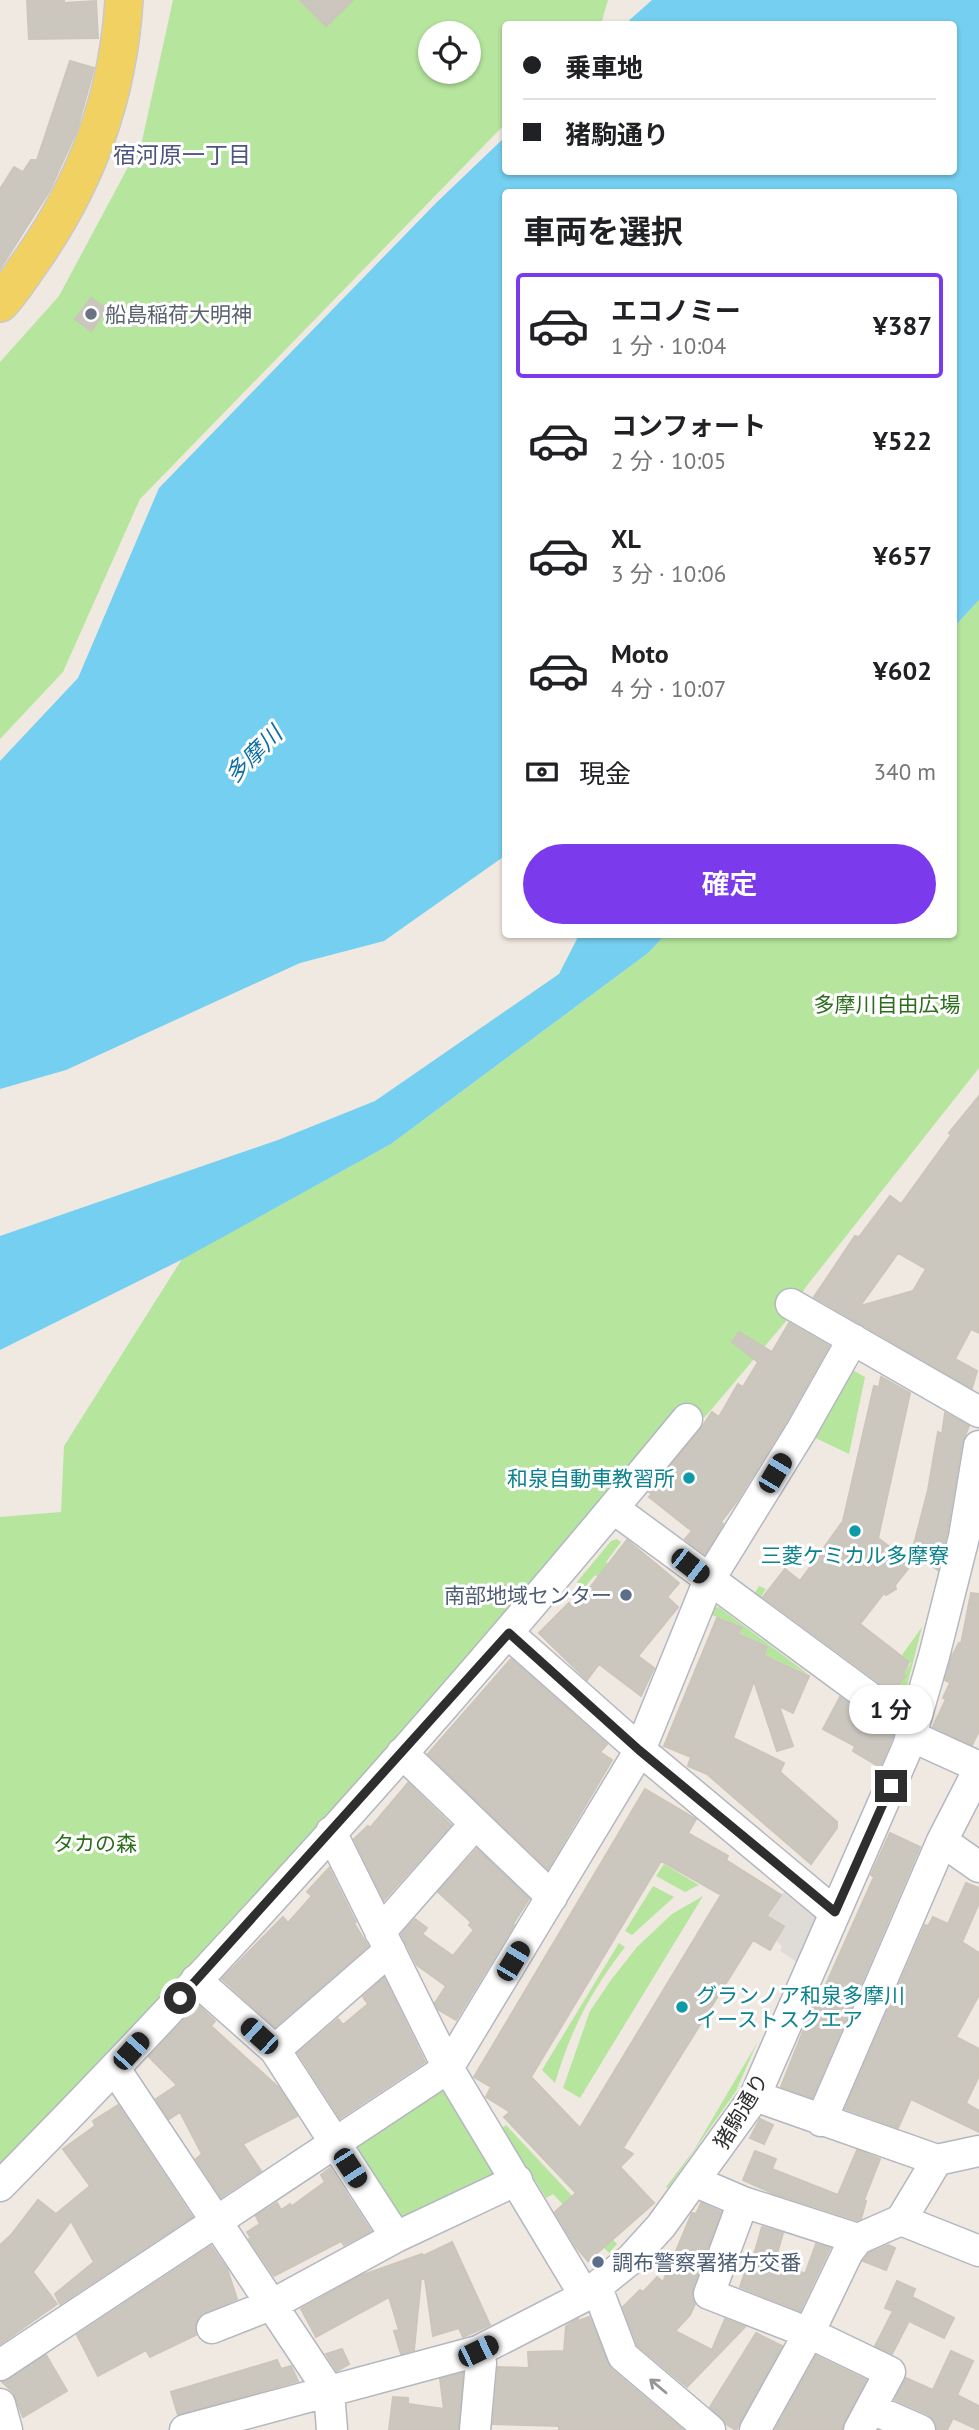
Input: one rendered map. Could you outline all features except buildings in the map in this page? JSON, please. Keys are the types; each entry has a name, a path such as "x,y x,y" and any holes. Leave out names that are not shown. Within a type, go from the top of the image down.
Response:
{"main road":[{"path":"0,303 56,224 85,170 102,124 113,79 124,0"}],"street":[{"path":"791,1304 979,1412"},
{"path":"0,2365 448,2068 639,1750 709,1580 801,1431 853,1339"},
{"path":"0,2186 115,2069 331,1832 509,1633 687,1419"},
{"name":"猪駒通り","path":"185,2430 478,2351 591,2292 631,2259 662,2227 755,2096 912,1733 964,1537 979,1446"},
{"path":"613,1508 912,1733 977,1778 942,1842 821,2121"},
{"path":"509,1633 639,1750 835,1912"},
{"path":"402,1752 552,1897"},
{"path":"275,2050 385,1941 475,1824"},
{"path":"331,1832 448,2068 517,2180 591,2292 623,2356 710,2430"},
{"path":"942,1842 979,1867"},
{"path":"196,1980 275,2050 396,2237"},
{"path":"115,2069 216,2223 273,2304 328,2392 332,2430"},
{"path":"755,2096 937,2160 979,2151"},
{"path":"755,2430 809,2333 848,2252 858,2239 901,2220 937,2160"},
{"path":"212,2328 273,2304 396,2237 517,2180"},
{"path":"694,2182 743,2202 858,2239"},
{"path":"743,2202 709,2294 809,2333 890,2372 865,2419 921,2430"},
{"path":"901,2220 979,2251"},
{"path":"475,2430 481,2363 478,2351"},
{"path":"0,2404 7,2430"}],"green space":[{"path":"173,0 608,0 602,21 502,21 502,127 140,499 63,672 0,739 0,362 59,296 142,141"},
{"path":"979,600 979,1068 805,1288 787,1320 705,1417 683,1418 536,1594 0,2178 0,1517 61,1512 64,1446 182,1259 391,1144 648,953 662,938 957,938 957,624"},
{"path":"840,1363 865,1377 849,1454 801,1431"},
{"path":"617,1539 621,1542 606,1562 620,1574 609,1587 595,1575 579,1594 576,1592 581,1586 577,1582 611,1541"},
{"path":"759,1586 766,1589 759,1600 888,1697 911,1663 902,1655 922,1627 901,1709 751,1599"},
{"path":"719,1607 808,1674 773,1659 762,1683 756,1680 768,1647 739,1633 741,1626 709,1614 711,1608"},
{"path":"664,1864 699,1885 685,1892 656,1876"},
{"path":"653,1886 674,1897 632,1935 625,1931"},
{"path":"703,1896 580,2098 563,2088 590,2011 611,1980 637,1947 672,1914"},
{"path":"619,1943 625,1947 583,2011 555,2083 542,2070"},
{"path":"757,2043 736,2091 668,2188 666,2187 694,2150"},
{"path":"442,2085 499,2179 402,2230 349,2143"},
{"path":"506,2125 617,2244 609,2253 553,2194 546,2198 502,2128"}],"shaded area":[{"path":"785,1890 817,1918 797,1962 780,1951 782,1946 776,1941 785,1925 769,1916"}],"water":[{"name":"多摩川","path":"652,0 979,0 979,600 957,624 957,189 502,189 502,858 384,941 300,963 66,1070 0,1089 0,761 78,678 159,488 435,204 502,140 502,175 957,175 957,21 628,21"},
{"path":"577,938 662,938 648,953 391,1144 183,1259 0,1350 0,1236 278,1140 375,1101 559,974"}],"place":[{"name":"船島稲荷大明神","path":"91,314"},
{"name":"和泉自動車教習所","path":"689,1478"},
{"name":"三菱ケミカル多摩寮","path":"855,1531"},
{"name":"南部地域センター","path":"626,1595"},
{"name":"グランノア和泉多摩川 イーストスクエア","path":"682,2007"},
{"name":"調布警察署猪方交番","path":"598,2262"}],"district":[{"name":"宿河原一丁目","path":"182,154"}],"route":[{"path":"180,1998 509,1633 639,1750 835,1912 891,1786"}],"park label":[{"name":"多摩川自由広場","path":"887,1004"},
{"name":"タカの森","path":"95,1843"}]}
